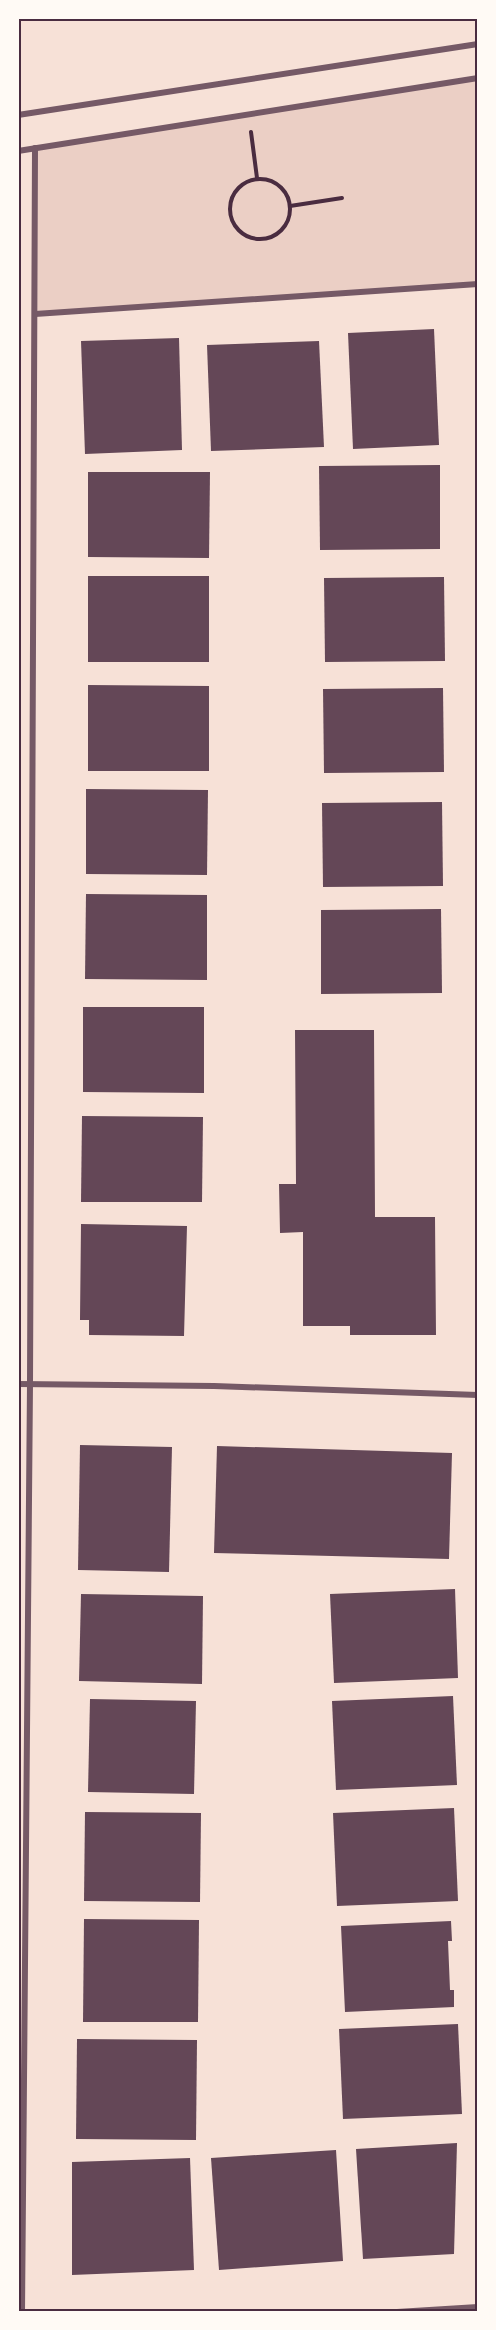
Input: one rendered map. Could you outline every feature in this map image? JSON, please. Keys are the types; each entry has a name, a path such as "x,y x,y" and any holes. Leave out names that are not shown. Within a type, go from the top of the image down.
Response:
{"street":[{"path":"18,115 478,44"},
{"path":"18,151 478,78"},
{"path":"22,2312 30,1384 35,148"},
{"path":"35,314 478,284"},
{"path":"18,1384 214,1386 478,1395"},
{"path":"397,2312 478,2307"}],"path":[{"path":"249,116 256,178"},
{"path":"256,178 279,185 290,207 288,220 281,231 269,238 255,239 243,234 234,225 229,212 236,190 245,182 256,178"},
{"path":"290,207 342,198"}],"shaded area":[{"path":"478,78 478,284 35,314 35,148"}],"building":[{"path":"434,329 439,445 353,449 348,333"},
{"path":"179,338 182,450 85,454 81,341"},
{"path":"319,341 324,447 211,451 207,345"},
{"path":"440,465 440,549 320,550 319,466"},
{"path":"88,472 210,472 209,558 88,557"},
{"path":"88,576 209,576 209,662 88,662"},
{"path":"444,577 445,661 325,662 324,578"},
{"path":"88,685 209,686 209,771 88,771"},
{"path":"443,688 444,772 324,773 323,689"},
{"path":"86,789 208,790 207,875 86,874"},
{"path":"442,802 443,886 323,887 322,803"},
{"path":"86,894 207,895 207,980 85,979"},
{"path":"441,909 442,993 321,994 321,910"},
{"path":"83,1007 204,1007 204,1093 83,1092"},
{"path":"295,1030 374,1030 375,1217 435,1217 436,1335 350,1335 350,1326 303,1326 303,1232 280,1233 279,1184 296,1184"},
{"path":"82,1116 203,1117 202,1202 81,1202"},
{"path":"81,1224 187,1226 184,1336 89,1335 89,1320 80,1320"},
{"path":"80,1445 172,1447 169,1572 78,1570"},
{"path":"217,1446 452,1453 449,1559 214,1553"},
{"path":"455,1589 458,1678 334,1683 330,1594"},
{"path":"81,1594 203,1596 202,1684 79,1681"},
{"path":"453,1696 457,1785 336,1790 332,1701"},
{"path":"90,1699 196,1701 194,1794 88,1792"},
{"path":"454,1808 458,1901 337,1906 333,1813"},
{"path":"85,1812 201,1813 200,1902 84,1901"},
{"path":"84,1919 199,1920 198,2022 83,2022"},
{"path":"451,1921 452,1941 448,1941 450,1990 454,1990 454,2007 345,2012 341,1926"},
{"path":"458,2024 462,2114 343,2119 339,2029"},
{"path":"77,2039 197,2040 196,2140 76,2139"},
{"path":"457,2143 454,2254 363,2259 356,2149"},
{"path":"336,2150 343,2261 219,2270 211,2158"},
{"path":"190,2158 194,2270 72,2275 72,2162"}]}
